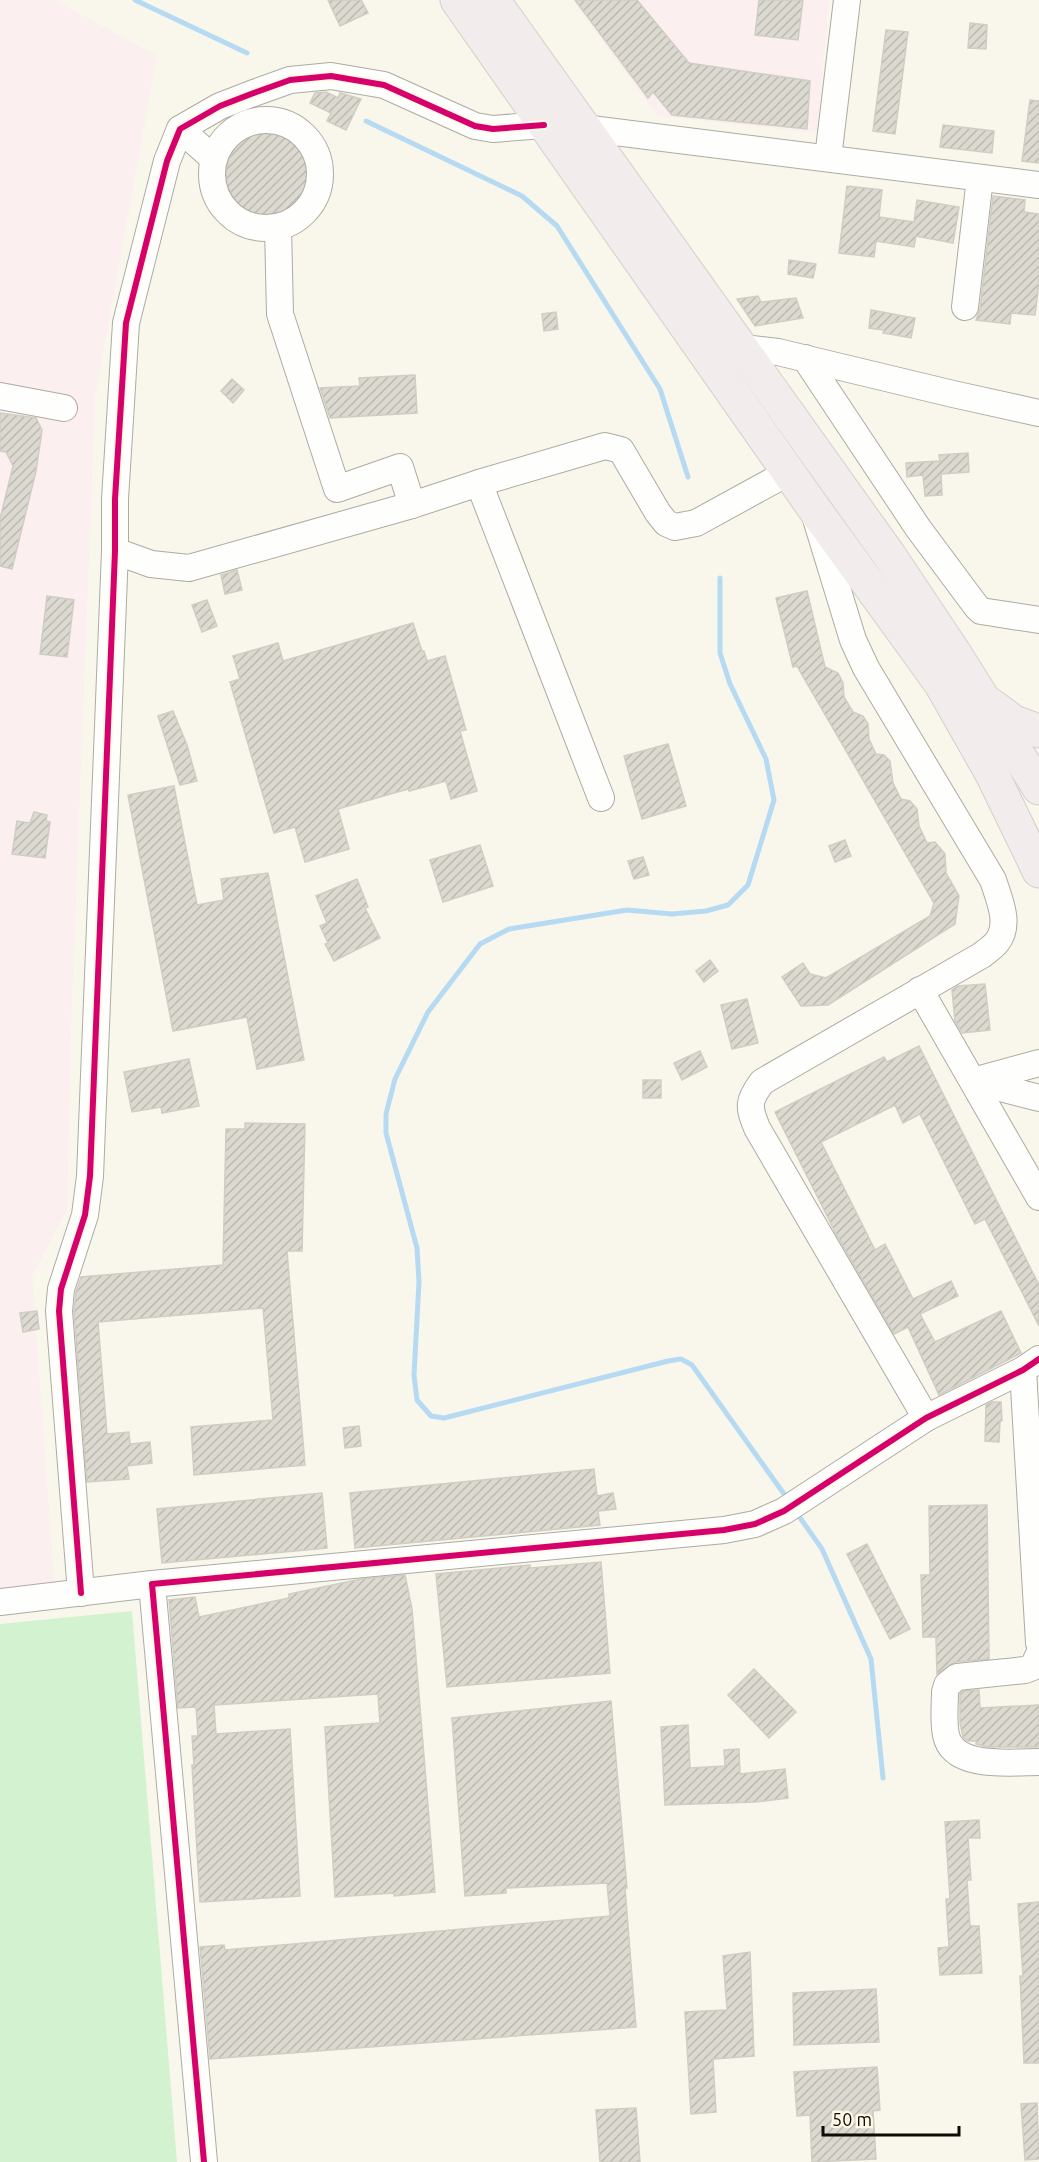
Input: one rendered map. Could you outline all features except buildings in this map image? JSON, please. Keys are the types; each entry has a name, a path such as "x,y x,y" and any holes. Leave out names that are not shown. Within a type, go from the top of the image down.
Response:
{"highway":[{"path":"457,0 940,684 992,774 1039,871"},
{"path":"493,0 889,555 957,657 1039,788"},
{"path":"957,657 992,706 1014,722 1039,731"}],"street":[{"path":"828,158 847,0"},
{"path":"81,1593 58,1311 61,1289 85,1215 90,1176 115,551 115,499 126,323 167,161 180,129 220,106 290,80 331,76 384,86 475,126 493,129 544,125"},
{"path":"279,121 290,80"},
{"path":"260,120 279,121 296,128 309,140 317,155 321,172 318,190 311,205 299,218 267,229 249,226 234,218 221,205 213,188 214,159 227,136 243,125 260,120"},
{"path":"583,128 1039,185"},
{"path":"180,129 214,159"},
{"path":"965,307 980,178"},
{"path":"278,227 280,314 337,489 400,467 412,505"},
{"path":"710,360 743,348 778,351 953,394 1039,412"},
{"path":"805,358 918,528 981,611 1039,620"},
{"path":"0,396 64,408"},
{"path":"115,551 151,564 189,568 412,505 605,446 613,446 621,450 658,513 666,523 675,527 696,523 789,472"},
{"path":"479,483 601,798"},
{"path":"813,507 853,640 866,668 993,880 1002,906 1004,923 998,941 982,955 762,1082 751,1099 750,1110 756,1128 926,1418"},
{"path":"889,555 918,528"},
{"path":"920,990 1039,1197"},
{"path":"973,1081 1039,1063"},
{"path":"973,1081 1039,1098"},
{"path":"0,1602 152,1584 724,1530 755,1524 784,1511 926,1418 1031,1364 1039,1643"},
{"path":"152,1584 204,2162"},
{"path":"1039,1653 1033,1667 1025,1670 957,1677 947,1685 945,1692 946,1736 962,1755 981,1761 1039,1762"}],"shaded area":[{"path":"0,0 54,0 157,55 95,397 71,1027 67,1209 32,1276 55,1592 0,1597"},
{"path":"572,0 829,0 817,133 657,116"}],"green space":[{"path":"132,1611 177,2162 0,2162 0,1624"}],"waterway":[{"path":"135,0 247,53"},
{"path":"366,121 522,196 557,226 660,389 688,477"},
{"path":"720,578 720,653 730,684 766,759 774,800 748,885 728,905 706,911 672,914 627,910 509,929 480,944 428,1012 395,1079 386,1114 386,1133 417,1248 419,1282 414,1375 417,1400 431,1416 444,1418 681,1359 692,1365 789,1501"},
{"path":"796,1512 822,1549 871,1659 883,1778"}],"cycle path":[{"path":"81,1593 59,1311 61,1289 85,1215 90,1176 115,551 115,499 126,323 167,161 180,129 220,106 290,80 331,76 384,85 475,126 493,129 544,125"},
{"path":"204,2162 152,1584 724,1530 755,1524 784,1511 926,1418 1023,1370 1039,1359"}]}
